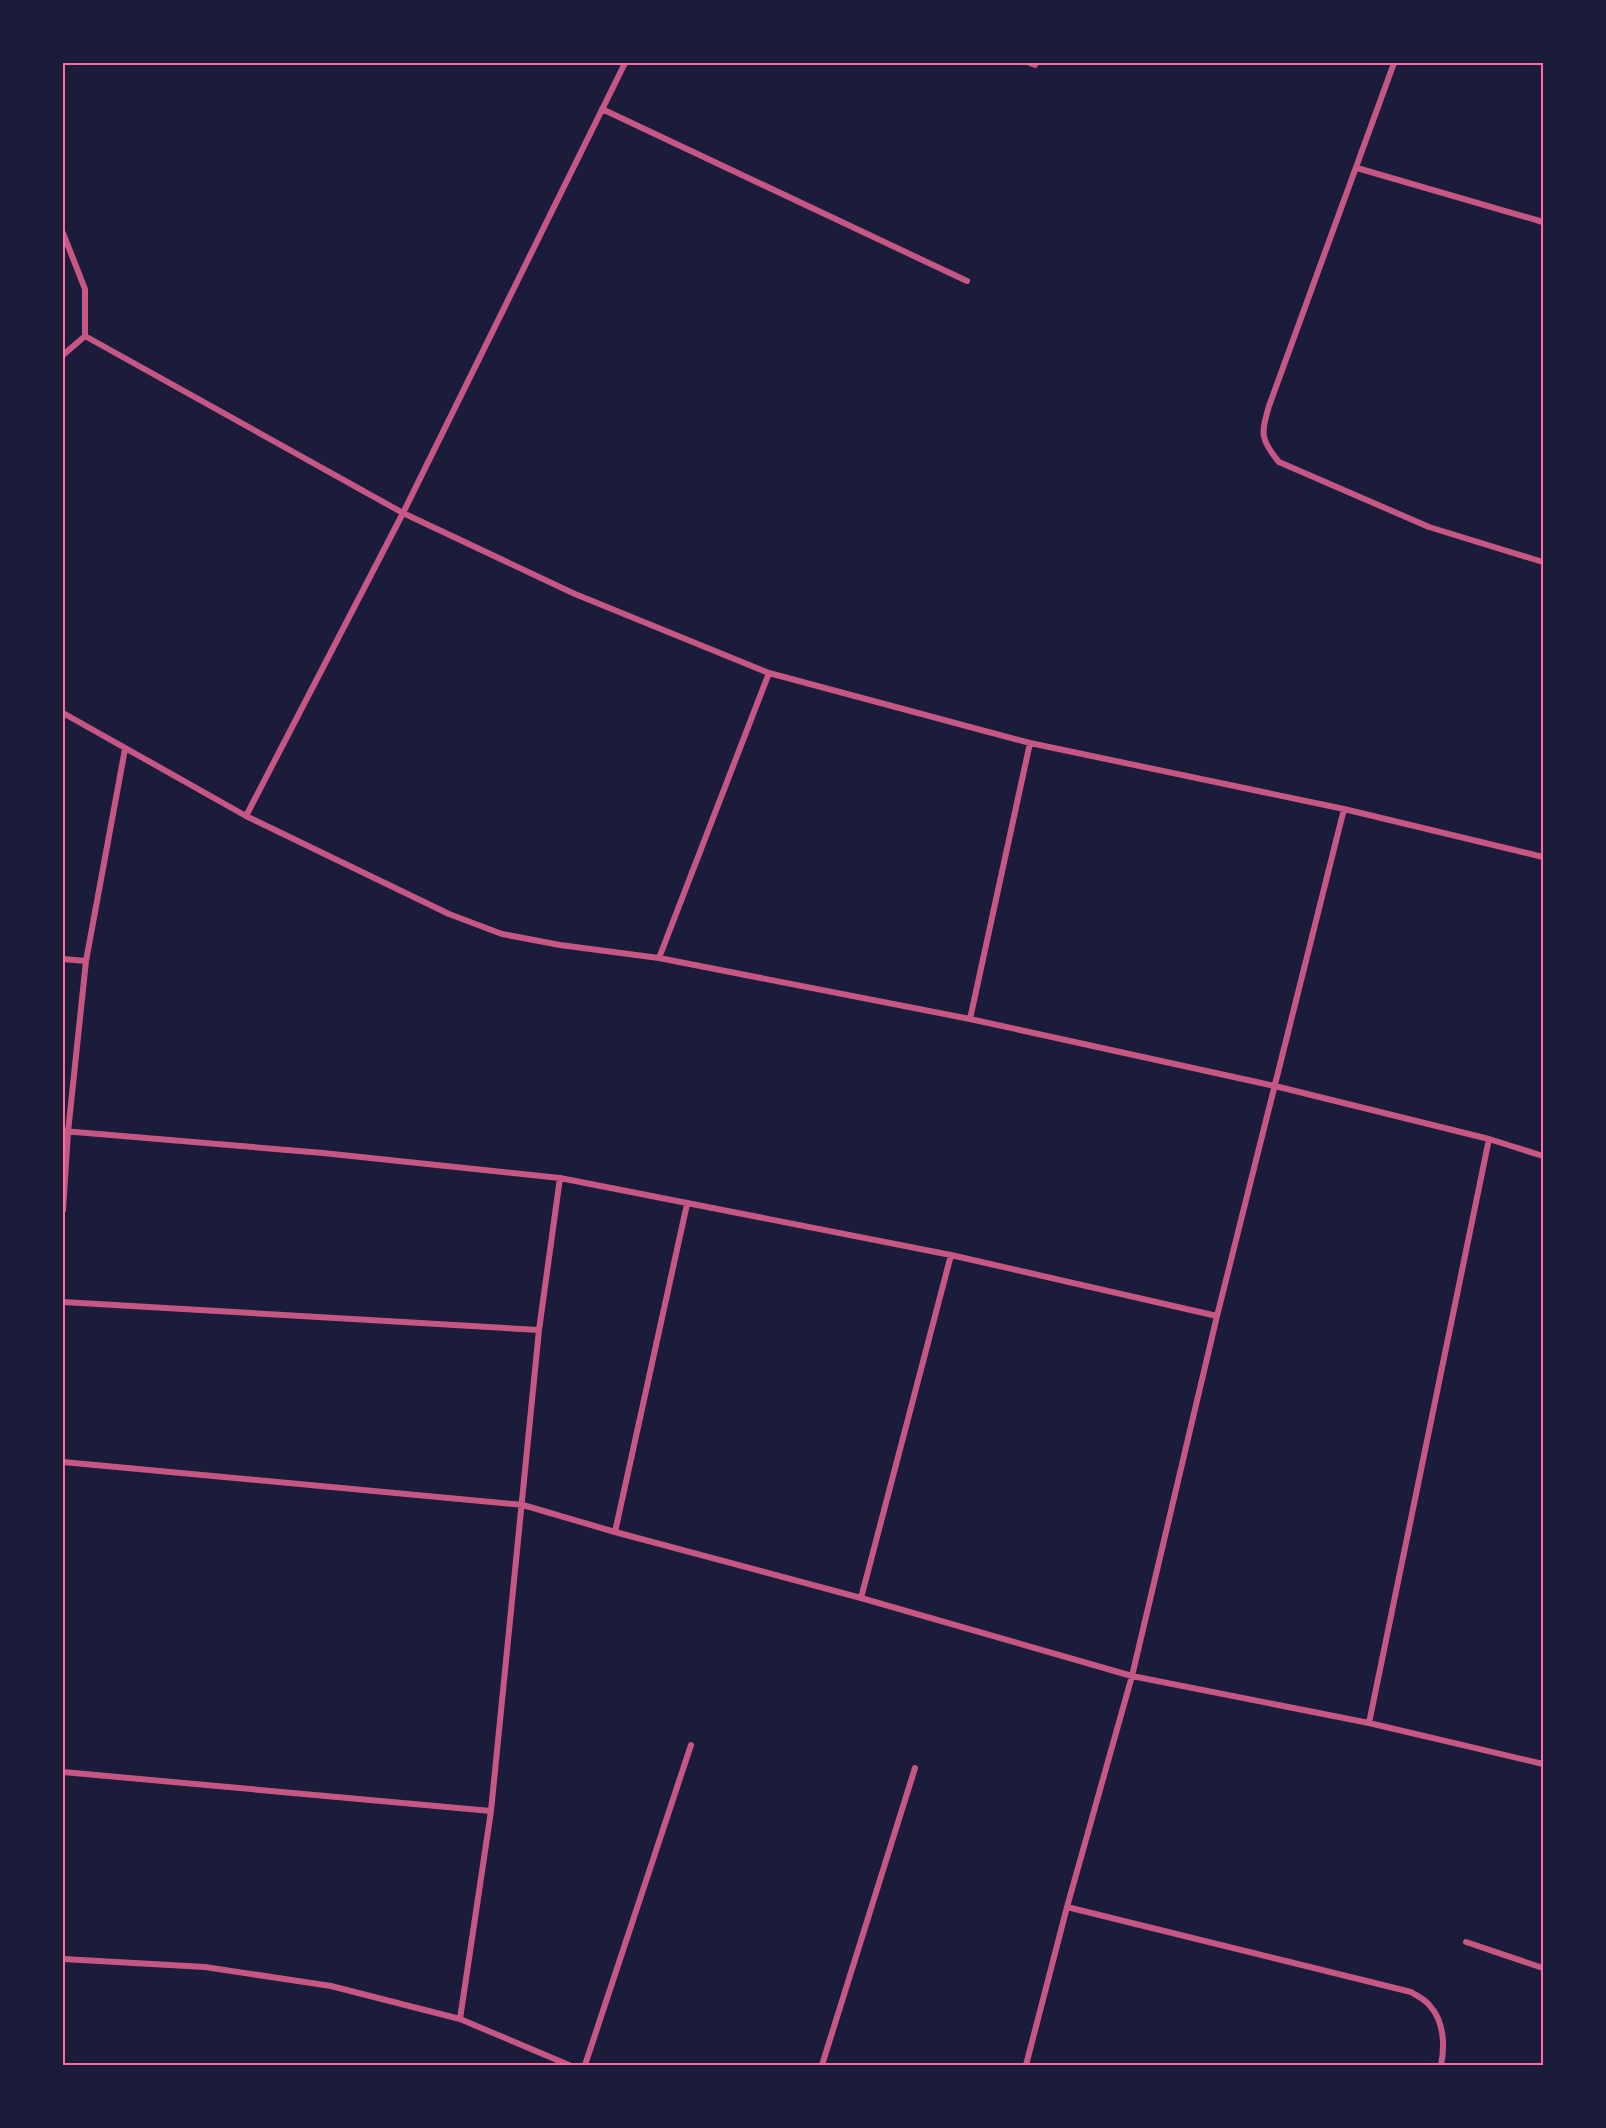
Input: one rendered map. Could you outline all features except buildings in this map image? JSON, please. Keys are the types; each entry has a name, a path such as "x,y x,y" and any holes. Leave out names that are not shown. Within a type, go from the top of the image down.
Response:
{"street":[{"path":"246,816 403,513 625,63"},
{"path":"1394,63 1269,406 1263,427 1266,446 1279,462 1419,522 1543,562"},
{"path":"602,109 967,281"},
{"path":"1357,168 1543,222"},
{"path":"63,233 84,289 85,336"},
{"path":"85,336 403,513 575,594 769,673 1030,743 1344,809 1543,857"},
{"path":"63,355 85,336"},
{"path":"659,958 769,673"},
{"path":"63,713 246,816 449,914 501,934 560,945 659,958 970,1019 1275,1086 1489,1139 1543,1156"},
{"path":"970,1019 1030,743"},
{"path":"63,1210 66,1132 86,961 125,749"},
{"path":"1026,2065 1131,1676 1217,1316 1344,809"},
{"path":"63,959 86,961"},
{"path":"66,1132 323,1153 560,1178 951,1255 1217,1316"},
{"path":"1369,1723 1489,1139"},
{"path":"460,2019 491,1811 539,1330 560,1178"},
{"path":"615,1532 687,1204"},
{"path":"861,1598 951,1255"},
{"path":"63,1302 539,1330"},
{"path":"63,1462 523,1505 861,1598 1131,1676 1369,1723 1543,1764"},
{"path":"585,2065 691,1745"},
{"path":"822,2065 915,1768"},
{"path":"63,1772 491,1811"},
{"path":"1067,1907 1411,1992 1431,2006 1442,2027 1441,2065"},
{"path":"1466,1942 1543,1968"},
{"path":"63,1959 205,1967 331,1986 460,2019 569,2065"}]}
